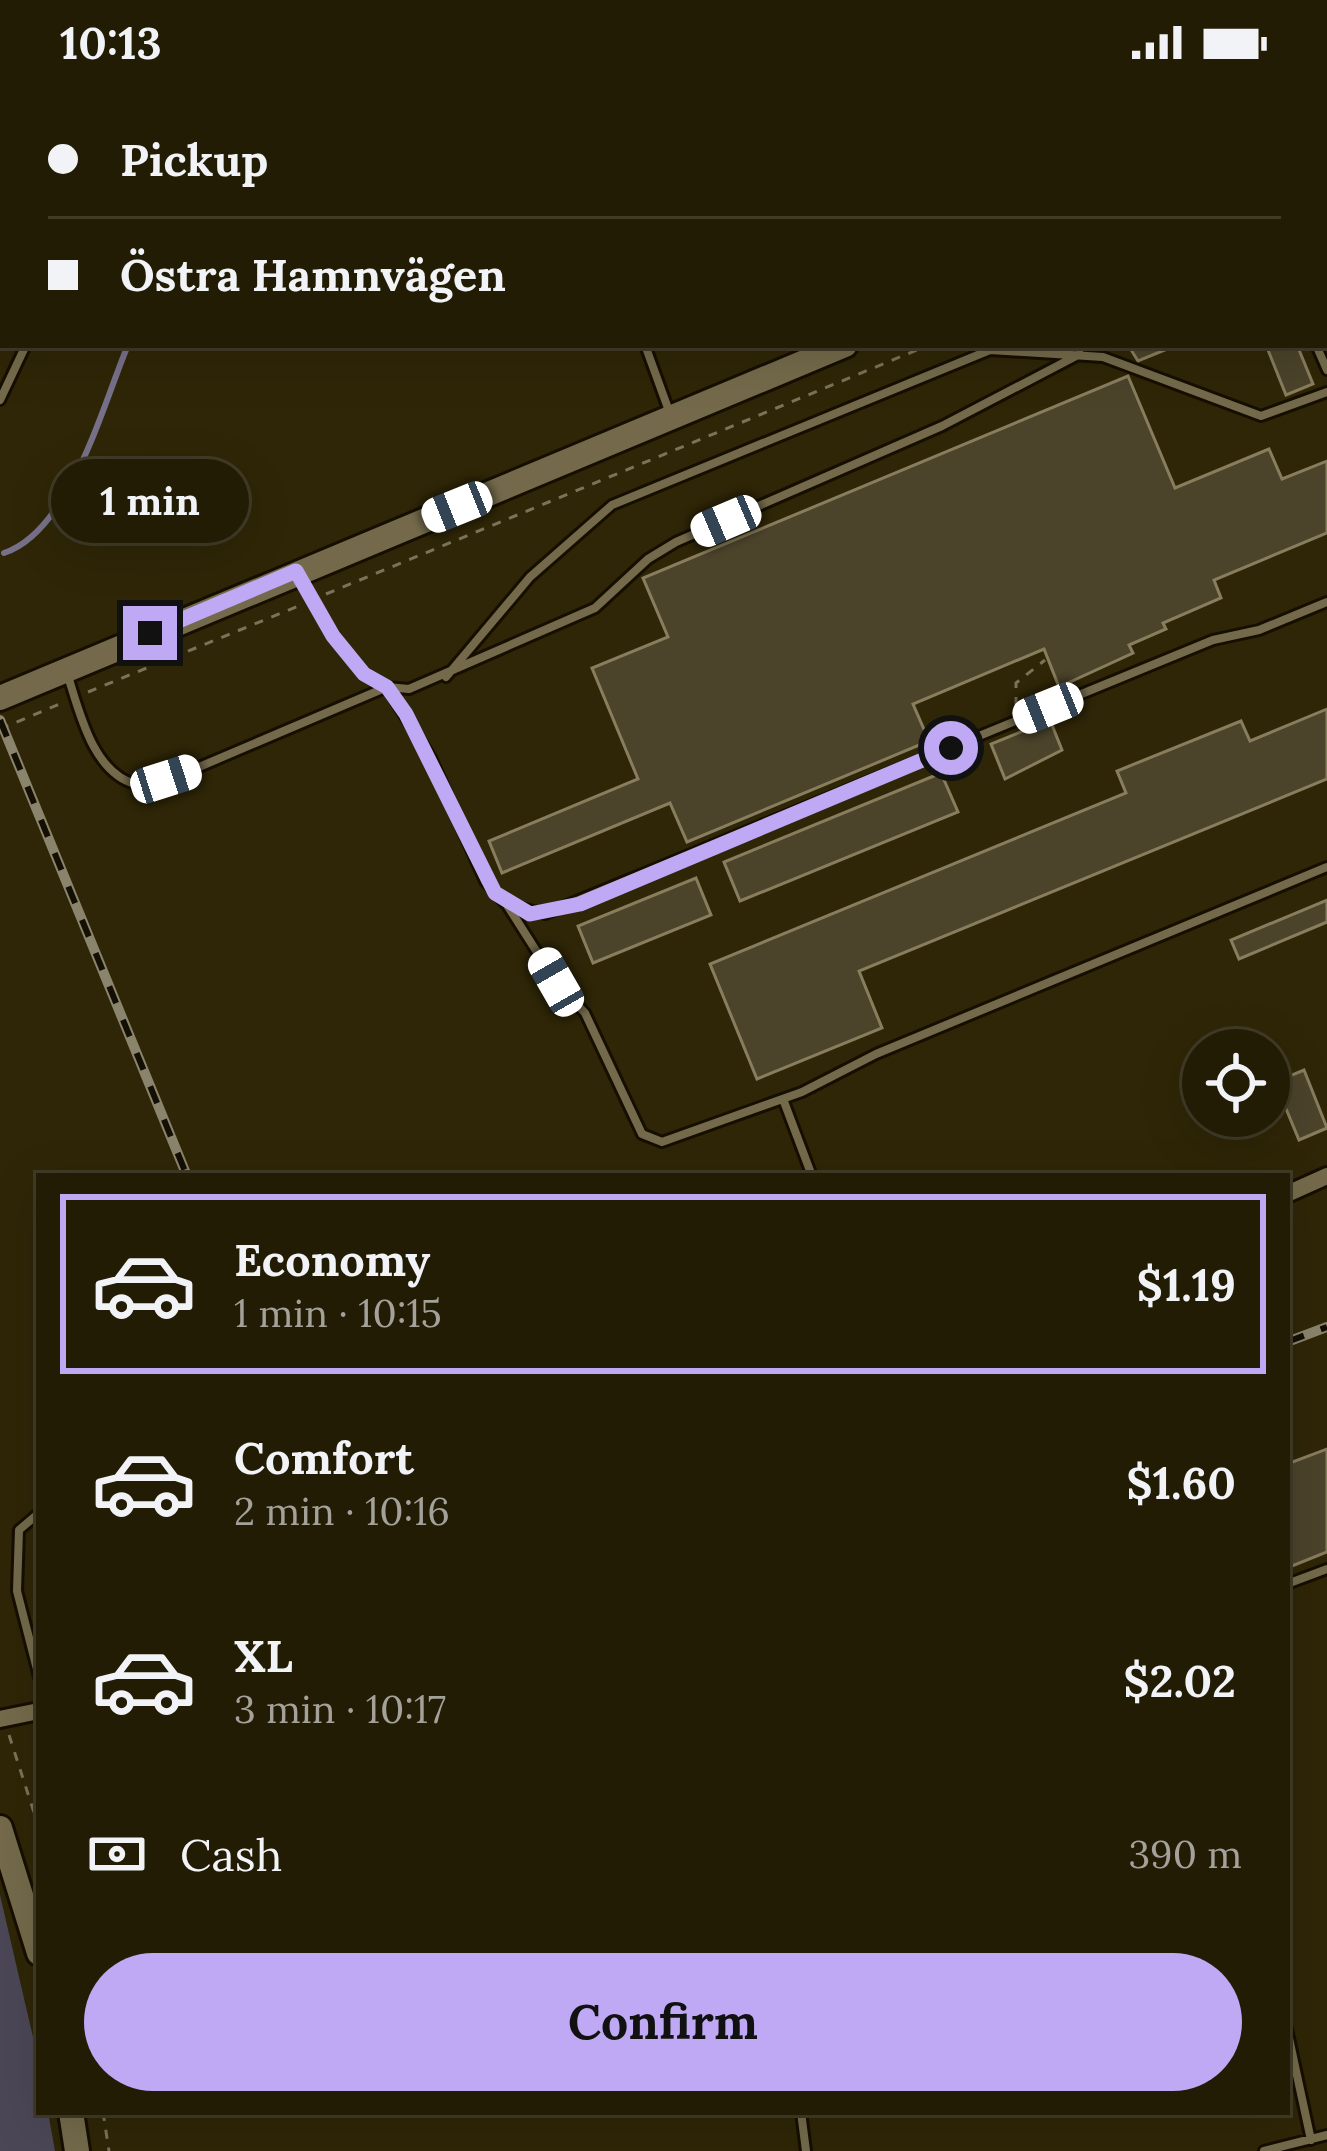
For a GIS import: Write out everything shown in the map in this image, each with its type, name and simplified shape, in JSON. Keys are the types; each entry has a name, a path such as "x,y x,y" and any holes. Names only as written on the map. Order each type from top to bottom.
{"street":[{"path":"0,698 838,348"},
{"path":"1290,1193 1327,1176"},
{"path":"2,1718 36,1712"},
{"path":"0,1828 36,1943"},
{"path":"71,2115 76,2151"}],"lane":[{"path":"0,400 25,348"},
{"path":"646,348 671,418"},
{"path":"446,677 543,563 612,505 970,356 1011,348"},
{"path":"1025,348 1082,354 1146,371 1245,414 1274,413 1327,392"},
{"path":"66,670 112,772 123,781 152,784 387,687 409,689 446,677 595,608 648,559 676,542 942,426 1082,354"},
{"path":"296,571 349,657 387,687 431,758 485,881 506,904 556,982 585,1013 642,1134 662,1142 783,1099 876,1054 1327,867"},
{"path":"506,904 544,914 580,904 1213,640 1258,630 1327,602"},
{"path":"783,1099 811,1173"},
{"path":"36,1516 19,1530 14,1571 36,1664"},
{"path":"1290,1583 1327,1568"},
{"path":"1290,2043 1311,2140"},
{"path":"801,2115 806,2151"},
{"path":"1264,2151 1327,2135"}],"path":[{"path":"0,729 922,348"},
{"path":"1021,719 1014,702 1016,682 1046,660"},
{"path":"2,1718 36,1819"},
{"path":"104,2115 110,2151"}],"shaded area":[{"path":"0,1895 36,2050 36,2115 49,2115 55,2151 0,2151"}],"building":[{"path":"1130,348 1170,348 1138,361"},
{"path":"1267,348 1298,348 1313,384 1286,395"},
{"path":"1128,376 1175,488 1269,449 1282,479 1327,461 1327,533 1214,580 1221,598 1163,623 1166,629 1129,645 1133,653 1059,687 1044,649 913,704 929,741 687,842 670,803 502,873 489,841 638,779 592,668 668,637 643,578"},
{"path":"1327,709 1327,779 859,971 882,1028 757,1079 710,964 1126,793 1117,771 1241,721 1250,741"},
{"path":"1050,720 1062,750 1005,779 991,744"},
{"path":"941,773 958,812 740,901 724,862"},
{"path":"696,878 711,915 593,963 578,926"},
{"path":"1327,900 1327,922 1239,959 1231,940"},
{"path":"1304,1070 1327,1128 1299,1140 1290,1118 1290,1076"},
{"path":"1327,1449 1327,1552 1290,1567 1290,1463"}],"waterway":[{"path":"4,553 48,520 65,494 127,348"}],"railway":[{"path":"0,720 186,1173"},
{"path":"1290,1341 1327,1327"}],"route":[{"path":"150,633 296,571 333,636 364,674 387,687 406,714 445,786 485,881 506,904 530,914 580,904 951,748"}]}
